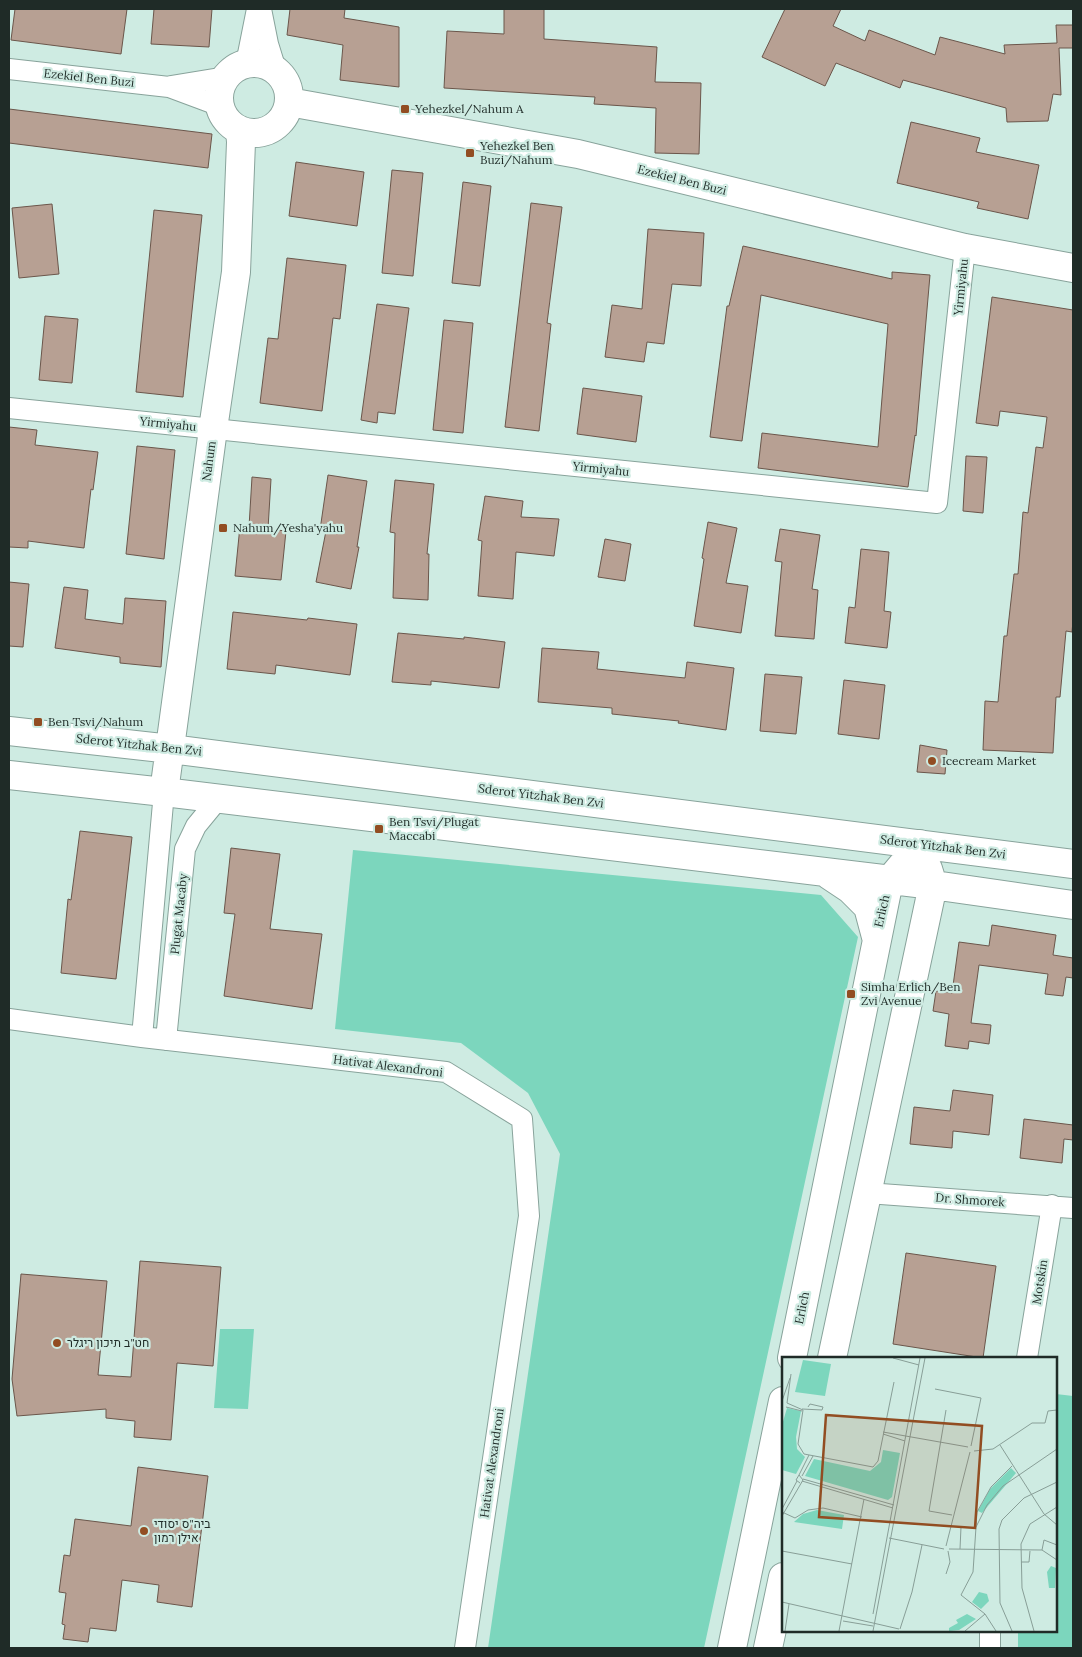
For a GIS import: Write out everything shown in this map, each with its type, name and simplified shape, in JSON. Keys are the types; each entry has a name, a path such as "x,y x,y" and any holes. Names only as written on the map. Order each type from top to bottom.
{"street":[{"path":"259,9 276,70"},
{"path":"236,70 257,63 267,65 276,70 287,84 289,102 286,113 280,122 272,128 262,132 251,133 240,130 228,120 220,106 220,91 236,70 259,9"},
{"name":"Ezekiel Ben Buzi","path":"9,68 169,87 220,106"},
{"name":"Ezekiel Ben Buzi","path":"169,87 236,70"},
{"name":"Ezekiel Ben Buzi","path":"289,102 578,154 965,248 1073,268"},
{"name":"Nahum","path":"164,792 236,272 242,142 240,130"},
{"name":"Yirmiyahu","path":"9,408 937,503 965,248"},
{"name":"Sderot Yitzhak Ben Zvi","path":"9,731 171,749 1073,864"},
{"path":"9,775 219,798 1073,904"},
{"name":"Plugat Macaby","path":"142,1037 164,792"},
{"name":"Plugat Macaby","path":"166,1040 185,849 196,826 219,798"},
{"path":"832,1357 933,886 920,844"},
{"name":"Erlich","path":"792,1357 876,937 889,881 920,844"},
{"path":"826,873 850,889 868,907 876,937"},
{"name":"Hativat Alexandroni","path":"9,1019 166,1040 446,1072 522,1119 529,1216 465,1648"},
{"name":"Dr. Shmorek","path":"867,1193 1073,1208"},
{"name":"Motskin","path":"1027,1357 1052,1205"},
{"path":"732,1648 782,1406"},
{"path":"768,1648 782,1583"},
{"path":"990,1632 990,1648"}],"green space":[{"path":"353,850 821,895 858,937 704,1648 488,1648 560,1154 528,1093 461,1043 335,1029"},
{"path":"220,1329 254,1329 248,1409 214,1408"},
{"path":"1057,1394 1073,1396 1073,1648 1018,1648 1018,1632 1057,1632"}],"building":[{"path":"15,9 127,9 121,54 11,40"},
{"path":"154,9 212,9 209,47 151,44"},
{"path":"290,9 345,9 344,18 399,27 399,87 340,80 343,45 287,35"},
{"path":"504,9 544,9 544,39 657,47 655,82 701,83 699,154 655,153 656,108 594,104 595,97 444,88 447,31 504,34"},
{"path":"785,9 841,9 833,26 865,41 869,30 935,55 940,37 1005,54 1004,45 1057,43 1056,25 1073,25 1073,48 1059,48 1061,95 1053,94 1048,121 1007,122 1006,108 903,80 900,88 836,63 825,86 762,57"},
{"path":"9,109 212,134 208,168 9,143"},
{"path":"911,122 980,138 976,152 1039,165 1028,219 977,208 979,202 897,183"},
{"path":"296,162 364,172 357,226 289,216"},
{"path":"392,170 423,173 413,276 382,273"},
{"path":"463,182 491,186 480,286 452,283"},
{"path":"531,203 562,207 547,323 551,324 539,431 505,427"},
{"path":"52,204 59,274 19,278 12,208"},
{"path":"154,210 202,215 183,397 136,392"},
{"path":"648,229 704,233 701,286 672,284 664,344 647,342 644,362 605,357 612,305 642,309"},
{"path":"743,246 892,279 892,272 930,275 916,436 908,487 758,468 762,433 878,447 888,324 761,295 742,441 710,437 727,306 729,306"},
{"path":"287,258 346,265 340,319 333,318 322,411 260,403 268,338 278,339"},
{"path":"992,297 1073,310 1073,621 1072,632 1066,631 1060,697 1056,697 1053,753 983,750 985,701 998,702 1004,636 1007,636 1014,574 1018,574 1023,512 1028,513 1036,447 1043,448 1047,417 1000,411 998,426 976,423"},
{"path":"377,304 409,308 395,414 378,412 377,423 361,420"},
{"path":"45,316 78,319 72,383 39,380"},
{"path":"444,320 473,323 463,433 433,430"},
{"path":"583,388 642,396 636,442 577,434"},
{"path":"9,427 37,430 35,445 98,452 93,490 91,489 84,548 28,541 28,548 9,547"},
{"path":"137,446 175,450 164,559 126,554"},
{"path":"966,456 987,457 983,513 963,511"},
{"path":"328,475 367,481 357,547 359,547 351,589 316,582 326,531 320,530"},
{"path":"252,477 271,479 268,529 286,531 281,580 235,576 240,526 249,527"},
{"path":"395,480 434,484 427,554 429,554 428,600 393,598 395,533 390,532"},
{"path":"485,496 523,501 521,517 559,519 554,556 516,552 513,599 478,596 482,541 478,540"},
{"path":"708,522 737,528 726,583 748,586 741,633 694,626"},
{"path":"780,529 820,535 812,589 818,590 814,639 775,636 782,562 775,561"},
{"path":"605,539 631,544 625,581 598,577"},
{"path":"861,549 889,552 884,611 891,612 887,648 845,643 849,607 855,608"},
{"path":"9,582 29,584 23,647 9,646"},
{"path":"64,587 88,590 85,619 123,624 125,598 166,601 161,667 120,663 120,657 55,648"},
{"path":"233,612 357,624 350,675 276,665 275,674 227,669"},
{"path":"398,633 464,639 464,637 505,642 499,688 431,681 431,685 392,682"},
{"path":"542,648 599,652 597,669 685,678 687,662 734,668 726,730 678,723 679,721 612,714 612,708 538,702"},
{"path":"765,674 802,677 796,734 760,731"},
{"path":"844,680 885,685 879,739 838,734"},
{"name":"Icecream Market","path":"920,745 947,750 945,774 917,772"},
{"path":"80,831 132,837 116,979 61,973 68,899 71,900"},
{"path":"231,848 280,854 270,929 322,934 312,1009 224,996 235,914 224,913"},
{"path":"992,925 1056,935 1053,955 1073,958 1073,978 1066,977 1063,996 1045,994 1048,974 979,965 971,1023 991,1025 989,1044 969,1041 968,1049 945,1046 949,1014 933,1011 936,991 952,993 959,942 989,946"},
{"path":"953,1090 993,1095 989,1135 953,1131 952,1148 910,1144 914,1107 950,1111"},
{"path":"1024,1119 1073,1125 1073,1140 1064,1139 1062,1163 1020,1158"},
{"path":"906,1253 996,1266 983,1357 893,1344"},
{"path":"140,1261 221,1267 213,1366 177,1363 171,1440 134,1437 135,1421 106,1418 106,1409 17,1416 12,1379 21,1274 107,1281 98,1375 131,1377"},
{"path":"138,1467 208,1476 192,1607 157,1602 159,1585 122,1580 116,1631 90,1628 88,1642 63,1639 65,1625 62,1624 66,1593 59,1592 64,1555 70,1556 75,1519 131,1526"}],"place":[{"name":"Yehezkel/Nahum A","path":"405,109"},
{"name":"Yehezkel Ben Buzi/Nahum","path":"470,153"},
{"name":"Nahum/Yesha'yahu","path":"223,528"},
{"name":"Ben Tsvi/Nahum","path":"38,722"},
{"name":"Icecream Market","path":"932,761"},
{"name":"Ben Tsvi/Plugat Maccabi","path":"379,829"},
{"name":"Simha Erlich/Ben Zvi Avenue","path":"851,994"},
{"name":"חט\"ב תיכון ריגלר","path":"57,1343"},
{"name":"ביה\"ס יסודי אילן רמון","path":"144,1531"}]}
